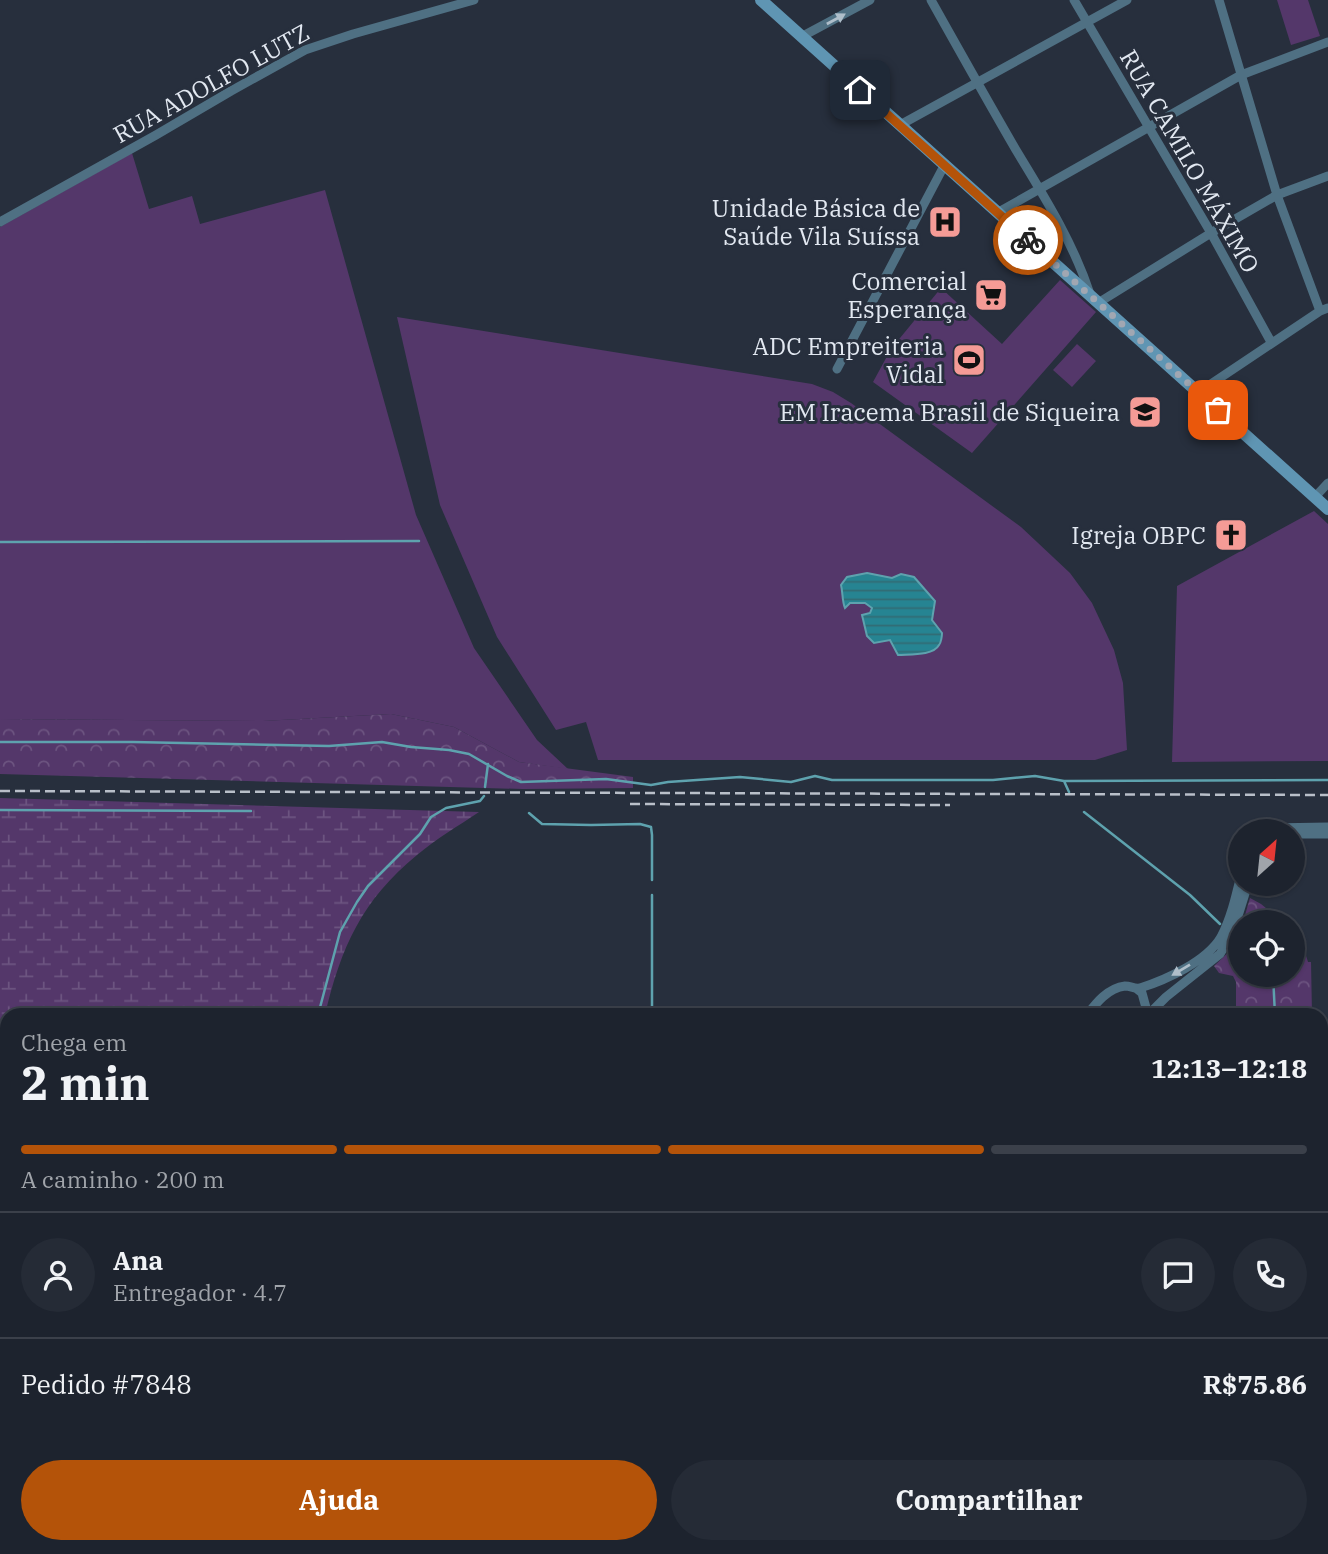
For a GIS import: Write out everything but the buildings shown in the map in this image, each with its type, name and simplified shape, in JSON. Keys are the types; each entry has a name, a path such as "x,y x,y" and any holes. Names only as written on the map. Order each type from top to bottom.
{"main road":[{"path":"761,0 1328,509"}],"street":[{"name":"RUA ADOLFO LUTZ","path":"0,222 305,50 474,0"},
{"path":"801,37 870,0"},
{"path":"931,0 1040,190 1095,300 1277,195 1328,176"},
{"name":"RUA CAMILO MÁXIMO","path":"1074,0 1271,342"},
{"path":"900,125 1127,0"},
{"path":"1199,392 1324,309 1277,195 1219,0"},
{"path":"997,213 1241,75 1328,42"},
{"path":"837,369 944,164"},
{"path":"1315,497 1328,483"},
{"path":"1306,827 1328,827"},
{"path":"1306,834 1328,834"},
{"path":"1137,989 1185,969 1216,944 1228,920 1235,896"},
{"path":"1155,1008 1220,954 1233,932 1244,896"},
{"path":"1092,1008 1100,998 1125,986 1142,993 1146,1008"},
{"path":"1095,1008 1100,998"}],"green space":[{"path":"1277,0 1308,0 1320,36 1291,45"},
{"path":"132,153 149,209 192,196 200,224 325,190 416,515 474,648 537,740 568,769 519,762 454,727 391,714 263,721 0,719 0,227"},
{"name":"ADC Empreiteria Vidal","path":"1060,280 1096,312 972,453 873,382 891,349 941,288 1002,344"},
{"path":"397,317 812,384 833,392 1021,527 1070,573 1092,603 1114,650 1123,683 1127,750 1095,760 598,760 586,722 556,730 497,637 440,505"},
{"path":"1077,344 1096,361 1072,387 1053,370"},
{"path":"1314,511 1328,524 1328,761 1172,762 1177,586"},
{"path":"391,714 454,727 519,762 633,777 633,788 523,789 0,774 0,719 263,721"},
{"path":"0,798 479,812 417,855 398,872 368,907 347,946 327,1008 0,1008"},
{"path":"1250,898 1268,910 1246,910"},
{"path":"1305,952 1308,962 1311,962 1312,1008 1236,1008 1236,987 1305,987"},
{"path":"1228,953 1228,975 1219,973 1214,966"}],"water":[{"path":"867,573 892,578 901,574 914,577 935,601 932,620 942,633 936,649 921,654 898,655 890,640 874,643 867,636 862,615 870,613 872,608 865,603 850,603 845,608 841,585 847,577"}],"waterway":[{"path":"0,542 419,541"},
{"path":"0,742 329,746 382,742 469,754 521,782 606,779 651,785 740,777 791,782 815,776 832,780 993,780 1035,776 1064,781 1328,780"},
{"path":"485,787 488,764"},
{"path":"1064,781 1069,792"},
{"path":"320,1008 340,932 368,886 420,834 431,817 446,808 480,801 484,796"},
{"path":"0,810 251,811"},
{"path":"1084,812 1190,895 1220,924"},
{"path":"529,813 542,824 640,824 651,827 652,880"},
{"path":"652,895 652,1008"},
{"path":"1274,987 1275,1008"}],"railway":[{"path":"0,791 1328,795"},
{"path":"630,804 950,805"}],"way so far":[{"path":"1028,240 1218,410"}],"place":[{"name":"Unidade Básica de Saúde Vila Suíssa","path":"945,222"},
{"name":"Comercial Esperança","path":"991,295"},
{"name":"ADC Empreiteria Vidal","path":"969,360"},
{"name":"EM Iracema Brasil de Siqueira","path":"1145,412"},
{"name":"Igreja OBPC","path":"1231,535"}],"route":[{"path":"860,90 1028,240"}]}
